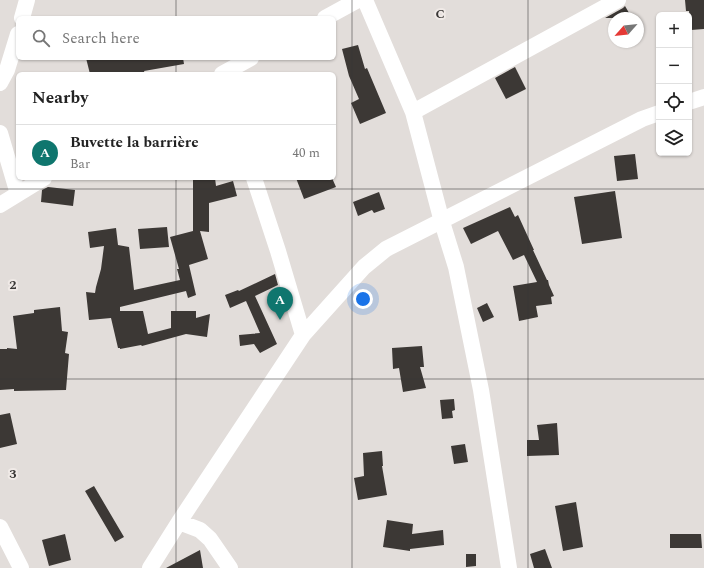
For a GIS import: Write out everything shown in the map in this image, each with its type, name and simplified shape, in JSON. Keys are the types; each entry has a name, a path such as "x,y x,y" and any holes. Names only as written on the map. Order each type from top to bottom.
{"street":[{"path":"23,16 27,0"},
{"path":"329,16 358,0"},
{"path":"365,0 413,112 442,222 456,268 480,390 509,568"},
{"path":"413,112 618,0"},
{"path":"0,83 7,70 16,41"},
{"path":"226,72 247,60"},
{"path":"692,101 704,97"},
{"path":"150,568 303,335 364,267 386,250 642,119 656,114"},
{"path":"0,132 18,194"},
{"path":"0,205 41,180"},
{"path":"255,180 303,335"},
{"path":"179,522 200,530 210,539 230,568"},
{"path":"0,527 21,568"}],"building":[{"path":"685,0 704,0 704,29 692,30 692,12 686,11"},
{"path":"625,6 628,12 616,12"},
{"path":"358,45 365,69 367,68 386,113 360,124 351,103 359,99 349,76 342,49"},
{"path":"86,60 183,60 184,64 144,72 90,72"},
{"path":"515,67 526,89 506,99 495,78"},
{"path":"635,154 638,179 617,181 614,156"},
{"path":"193,180 215,180 216,186 233,181 237,196 209,203 209,232 200,231 208,259 189,265 196,295 188,298 186,291 120,307 120,311 143,311 148,334 171,328 171,311 196,311 196,318 210,314 207,337 186,334 142,346 118,348 111,318 89,320 86,292 95,293 101,269 104,246 90,248 88,232 116,228 118,245 129,247 134,290 180,280 177,269 179,269 170,237 193,231"},
{"path":"297,180 333,180 336,187 304,199"},
{"path":"48,187 75,190 73,206 41,202 42,190"},
{"path":"615,191 622,238 582,244 574,197"},
{"path":"379,192 385,209 374,213 372,210 358,216 353,202"},
{"path":"510,207 515,217 518,215 554,296 551,297 552,304 536,306 538,317 519,321 513,286 537,282 524,255 513,260 498,231 471,244 463,228"},
{"path":"167,227 169,247 140,249 138,229"},
{"path":"275,274 278,285 255,296 277,344 260,353 254,344 240,346 239,335 260,333 246,301 230,308 225,295 238,290 239,291"},
{"path":"487,303 494,317 483,322 477,308"},
{"path":"60,307 62,331 68,332 65,353 69,354 66,390 0,390 0,349 17,349 13,316 34,313 34,310"},
{"path":"422,346 424,367 420,367 426,388 403,392 399,368 393,369 392,348"},
{"path":"454,399 455,410 452,411 453,418 442,419 440,400"},
{"path":"10,413 17,444 0,448 0,415"},
{"path":"557,423 559,455 527,456 527,440 539,440 537,425"},
{"path":"465,444 468,462 454,464 451,446"},
{"path":"382,451 382,466 387,495 358,500 354,478 364,476 363,453"},
{"path":"94,486 124,537 115,542 85,491"},
{"path":"576,502 583,547 563,551 555,506"},
{"path":"387,520 413,524 412,534 443,530 444,545 410,549 410,551 383,547"},
{"path":"65,534 71,560 49,566 42,540"},
{"path":"670,534 701,534 702,548 670,548"},
{"path":"545,549 552,568 534,568 530,554"},
{"path":"200,550 203,568 166,568"},
{"path":"466,554 476,554 476,566 466,567"}],"place":[{"name":"Buvette la barrière","path":"280,320"}]}
